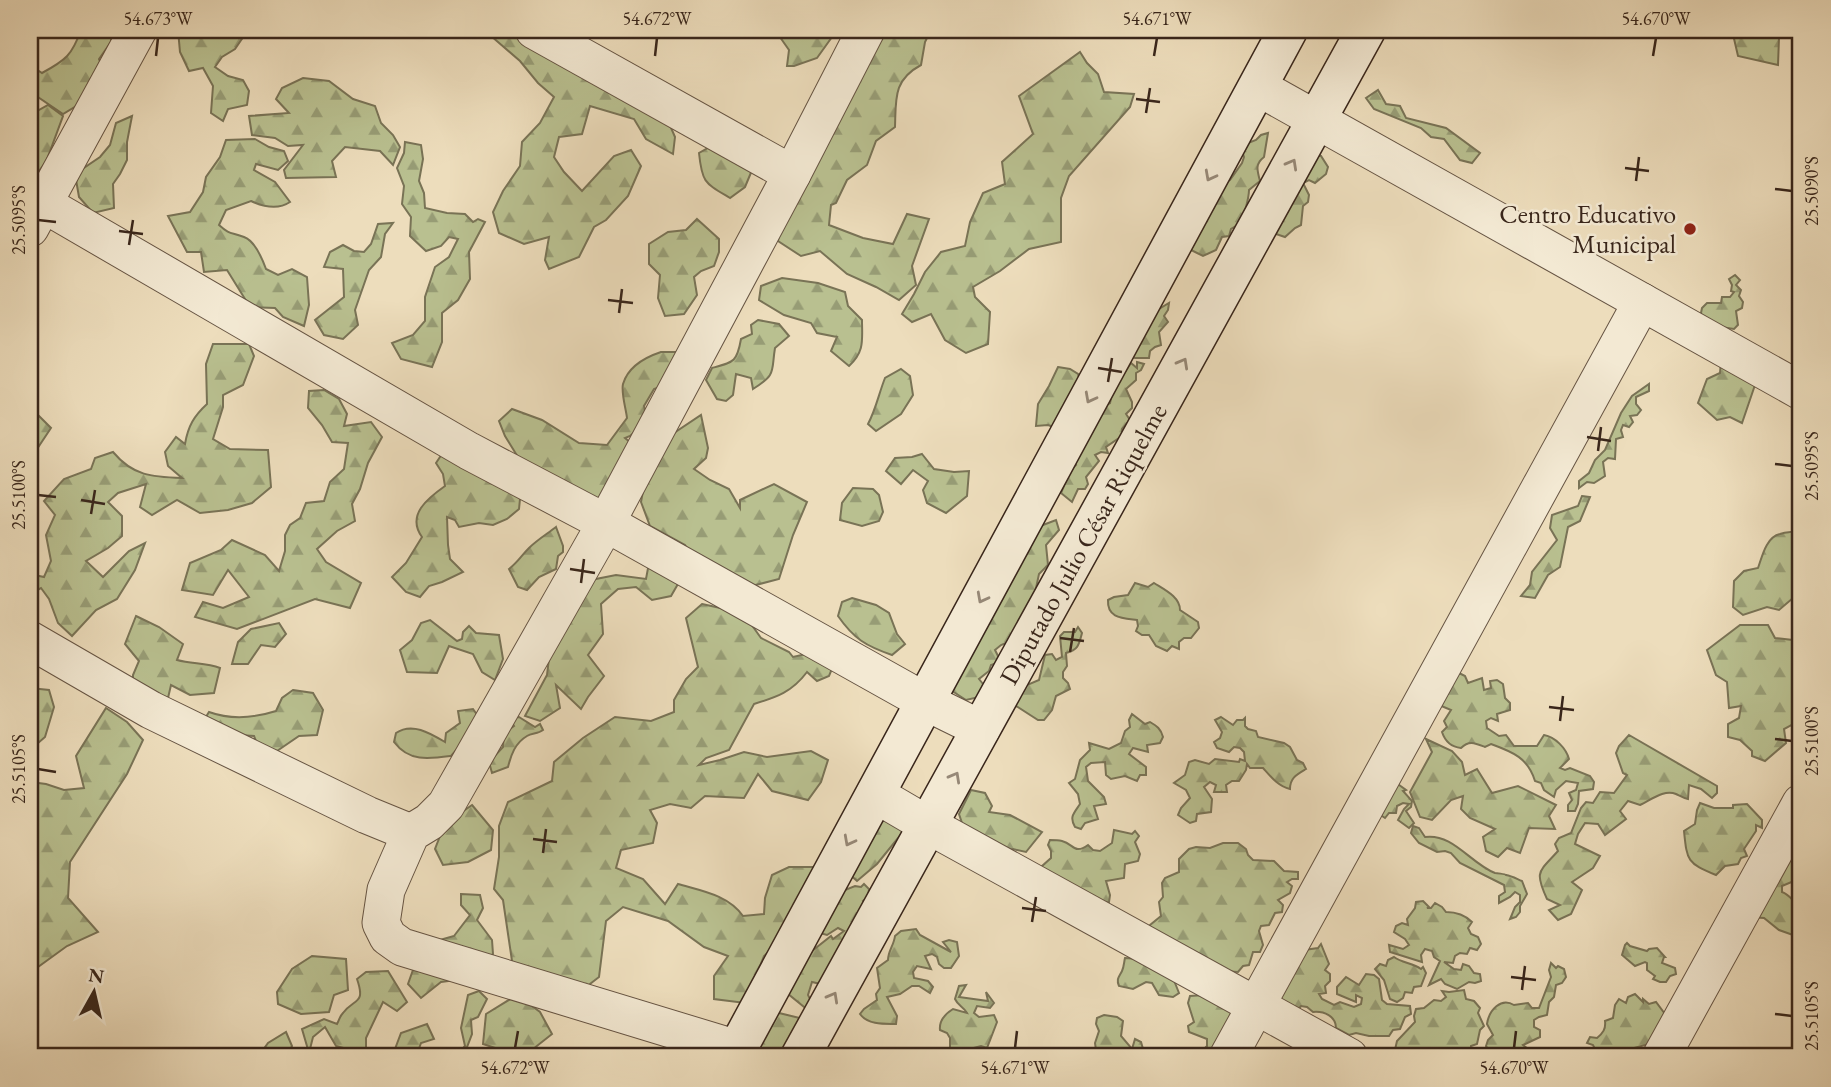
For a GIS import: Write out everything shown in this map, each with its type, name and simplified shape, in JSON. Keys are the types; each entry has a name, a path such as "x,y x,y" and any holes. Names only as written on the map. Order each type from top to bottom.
{"street":[{"path":"138,30 34,209 926,702 981,729"},
{"path":"534,30 792,174"},
{"path":"866,30 606,523 446,805 429,822 411,833 386,890 381,923 388,937 402,947 735,1053 1289,30"},
{"name":"Diputado Julio César Riquelme","path":"800,1057 1316,120 1354,34"},
{"path":"1258,87 1801,391"},
{"path":"1228,1057 1642,302"},
{"path":"30,640 151,710 411,833"},
{"path":"875,794 1349,1057"},
{"path":"1661,1057 1801,803"}],"green space":[{"path":"81,30 112,30 111,42 99,59 104,70 96,94 63,114 35,95 30,88 30,65 42,73 57,64 71,51"},
{"path":"178,30 248,30 235,49 222,57 215,67 228,76 243,80 249,91 247,105 228,109 223,121 211,113 213,86 203,68 189,71 180,52"},
{"path":"775,30 832,30 832,37 817,58 787,66 789,50"},
{"path":"888,30 930,32 925,42 921,65 905,77 898,91 895,127 876,141 867,165 847,180 836,203 831,205 829,225 863,238 893,244 907,214 929,219 912,266 916,285 899,300 847,274 820,251 801,256 778,241 782,210"},
{"path":"1732,30 1801,32 1779,38 1778,65 1738,56"},
{"path":"491,36 523,38 665,114 675,137 673,154 646,139 634,119 590,106 582,134 559,137 554,157 582,191 614,156 631,150 641,166 628,196 606,220 594,227 579,257 549,269 545,260 549,237 524,244 499,233 493,212 520,166 522,142 540,123 554,97 520,61"},
{"path":"1080,52 1098,74 1104,92 1134,94 1130,107 1069,176 1061,198 1061,242 1029,249 973,287 975,297 990,312 988,344 966,353 945,340 931,314 912,322 902,314 925,272 941,252 965,246 970,222 983,193 1005,184 1002,162 1033,134 1019,96"},
{"path":"303,78 329,81 353,99 375,106 381,123 400,147 393,165 380,151 345,147 332,161 336,177 286,178 284,170 303,145 288,146 275,138 252,135 249,116 289,113 276,99 282,88"},
{"path":"1378,90 1386,104 1400,106 1406,118 1446,128 1480,153 1472,163 1460,160 1444,139 1431,137 1421,128 1374,109 1366,98"},
{"path":"48,105 63,116 46,162 34,177 30,176 30,118"},
{"path":"132,116 127,160 113,184 114,208 93,213 79,197 75,174 100,157 110,145 116,123"},
{"path":"1268,133 1264,157 1258,168 1260,181 1249,190 1243,222 1231,229 1229,236 1222,237 1216,250 1203,256 1191,250 1218,186 1230,180 1242,163 1243,145"},
{"path":"255,139 284,151 288,161 278,170 256,164 254,170 275,182 290,202 271,207 251,201 226,210 219,225 228,232 252,242 266,269 278,275 292,269 307,277 309,305 304,326 283,317 275,308 250,307 227,270 204,272 201,252 187,252 168,216 190,212 203,192 206,177 220,157 226,140"},
{"path":"722,140 755,163 745,187 730,198 706,181 700,163 699,153"},
{"path":"405,142 421,145 423,159 419,181 424,193 425,208 465,214 473,222 478,219 485,222 469,252 470,279 458,300 442,313 442,342 432,367 401,359 392,343 413,335 425,321 425,297 435,267 449,257 458,239 449,237 441,246 426,251 410,236 411,217 402,204 404,186 397,168 404,153"},
{"path":"1315,155 1321,156 1328,167 1326,174 1315,183 1309,180 1303,183 1309,195 1308,202 1303,206 1301,225 1285,237 1273,233"},
{"path":"697,219 719,239 719,252 714,266 694,277 697,295 684,314 665,316 658,298 660,275 649,264 649,244 668,232 686,230"},
{"path":"393,223 385,234 381,257 369,270 355,310 358,325 343,339 324,335 315,320 344,297 343,269 324,267 330,252 343,245 354,251 364,252 371,244 378,224"},
{"path":"1735,275 1740,280 1736,285 1741,290 1739,296 1743,302 1742,308 1736,311 1738,325 1734,329 1703,320 1702,308 1707,303 1721,303 1722,297 1730,297 1734,292 1731,291 1729,279"},
{"path":"782,278 818,283 845,292 848,306 862,320 860,350 849,366 831,351 837,337 817,333 811,323 784,315 759,300 761,286"},
{"path":"1169,303 1164,316 1168,322 1159,332 1161,345 1150,351 1149,358 1135,358 1123,354 1159,309"},
{"path":"758,320 779,324 789,336 775,348 772,372 753,389 751,378 736,374 733,395 726,401 717,399 706,380 712,368 736,357 741,339 752,334 751,325"},
{"path":"213,344 249,344 254,356 243,385 223,395 223,407 213,439 230,449 268,450 271,487 252,503 228,510 200,513 177,500 152,515 140,507 146,484 118,493 108,502 122,516 122,536 86,561 103,577 129,551 145,543 135,570 117,599 96,610 72,636 58,623 49,599 41,588 30,594 30,574 44,577 51,561 46,535 55,515 44,501 64,479 91,469 95,458 113,452 136,471 161,477 182,478 168,466 165,452 176,437 185,444 192,422 207,404 206,364"},
{"path":"661,352 679,352 665,385 654,389 644,406 647,421 625,438 631,443 619,490 588,506 521,462 499,421 512,409 542,420 579,443 607,445 627,418 623,392 625,378 638,363"},
{"path":"1721,361 1755,385 1742,423 1730,417 1717,420 1698,403 1707,379 1720,373"},
{"path":"1137,362 1144,364 1136,373 1136,380 1126,389 1132,402 1132,408 1126,414 1130,420 1122,429 1122,436 1106,447 1108,453 1095,455 1099,461 1086,477 1088,484 1085,489 1078,489 1072,502 1061,493 1066,474 1076,465 1072,460 1098,410 1110,403 1113,389 1131,363 1137,368"},
{"path":"1058,367 1078,374 1081,386 1059,429 1048,425 1036,426 1038,404"},
{"path":"901,369 910,376 913,395 901,414 876,431 868,424 885,378"},
{"path":"1649,384 1649,391 1636,397 1636,404 1641,410 1637,415 1630,416 1633,422 1629,427 1623,425 1623,437 1616,439 1615,459 1608,458 1603,462 1605,476 1579,488 1579,481 1589,473 1595,460 1605,450 1621,413 1632,396"},
{"path":"324,390 339,399 347,414 344,426 371,422 382,437 368,463 352,504 355,521 337,531 317,549 326,562 361,583 350,608 315,599 237,629 195,617 203,602 223,608 249,597 228,570 213,595 182,590 190,563 221,550 232,540 265,555 279,571 285,551 285,535 290,525 300,518 306,503 324,501 330,482 344,469 348,443 332,442 308,408 309,391"},
{"path":"30,407 51,428 30,456"},
{"path":"701,415 708,448 706,458 694,469 729,489 740,508 740,500 774,484 807,502 779,579 740,589 694,561 685,545 650,526 641,502 648,463 674,433"},
{"path":"444,451 513,484 520,499 519,509 507,519 493,525 479,523 459,527 455,520 447,517 450,559 463,572 429,586 420,597 406,592 392,577 406,563 422,537 416,521 421,508 445,486 443,474 436,463"},
{"path":"922,454 934,469 969,471 967,496 946,513 927,503 923,490 928,481 913,470 901,484 886,471 895,458"},
{"path":"853,488 873,489 879,495 883,512 879,521 862,526 840,520 842,503"},
{"path":"1582,496 1590,497 1580,521 1568,527 1560,567 1548,575 1535,598 1521,596 1530,585 1532,572 1557,540 1550,528 1552,515 1578,506"},
{"path":"1056,520 1059,530 1046,545 1048,565 1039,574 1032,607 1013,640 995,650 997,663 991,665 989,671 979,679 983,684 979,697 966,700 949,689 1032,532"},
{"path":"1801,525 1797,545 1801,574 1793,581 1800,592 1779,610 1767,607 1743,615 1733,607 1734,581 1744,571 1758,568 1771,539 1792,532"},
{"path":"556,527 563,552 558,556 556,569 539,577 527,590 518,587 509,569 532,545"},
{"path":"649,563 682,577 671,596 652,600 636,587 618,589 601,604 603,634 588,655 604,676 581,709 556,685 560,708 540,721 525,716 547,675 550,650 586,581 616,575 646,579"},
{"path":"1135,583 1148,587 1154,583 1163,588 1175,598 1180,610 1198,622 1199,628 1191,638 1184,638 1179,642 1179,649 1172,646 1167,651 1156,646 1149,635 1136,631 1137,620 1116,616 1110,610 1108,600 1128,595"},
{"path":"852,598 876,605 889,613 897,634 905,644 892,655 855,636 838,616 842,602"},
{"path":"702,604 725,609 751,624 761,638 789,652 793,657 806,654 836,659 829,676 817,681 807,672 784,693 754,704 729,750 706,758 699,765 744,752 767,757 811,751 828,760 821,782 808,800 772,791 758,774 744,798 705,796 691,808 670,804 650,810 657,823 653,843 621,850 616,868 643,879 665,904 678,884 722,898 743,916 764,914 765,898 772,875 789,867 819,867 784,938 764,956 745,1003 714,999 714,976 728,956 704,947 668,921 623,907 606,921 599,977 577,994 547,991 512,961 503,900 494,889 499,857 499,826 508,802 552,781 554,762 615,717 651,721 674,712 674,700 686,679 698,667 686,618"},
{"path":"136,616 159,627 183,644 177,660 220,668 214,693 190,695 171,685 168,698 133,690 133,675 139,661 125,644"},
{"path":"430,620 457,641 462,639 463,632 469,626 476,633 499,635 503,659 495,680 482,672 473,654 449,646 437,673 407,672 400,650 412,640 421,623"},
{"path":"279,623 286,634 275,647 261,645 248,664 232,664 238,642 251,629"},
{"path":"1740,625 1768,625 1775,638 1801,641 1801,720 1784,729 1786,743 1765,761 1752,756 1752,751 1740,740 1728,737 1728,724 1739,718 1741,706 1729,708 1727,682 1716,675 1707,650"},
{"path":"1078,627 1082,633 1080,641 1076,649 1066,653 1067,666 1063,672 1063,678 1070,689 1056,696 1052,710 1044,720 1038,720 1013,704 1013,691 1039,680 1045,655 1052,654 1056,660 1062,657 1060,636 1064,632 1075,632"},
{"path":"1459,673 1465,676 1468,683 1482,678 1484,690 1491,688 1490,681 1497,680 1503,684 1510,710 1497,714 1498,721 1491,718 1486,721 1487,728 1499,736 1506,735 1514,746 1537,746 1544,735 1548,736 1560,744 1568,755 1569,759 1560,768 1570,768 1590,776 1594,782 1593,789 1579,791 1575,811 1568,811 1572,800 1569,793 1576,790 1578,783 1566,781 1556,790 1554,797 1544,790 1541,783 1535,781 1524,761 1513,753 1491,744 1485,747 1469,743 1461,748 1447,741 1442,732 1447,727 1444,721 1451,710 1439,705"},
{"path":"30,688 49,690 54,707 45,737 30,750"},
{"path":"293,690 313,693 323,710 317,735 299,736 277,751 258,746 254,736 238,735 201,725 209,712 243,717 276,711 282,698"},
{"path":"106,708 127,722 143,740 127,774 70,862 68,898 98,932 67,946 38,967 30,967 30,782 64,790 84,788 76,756"},
{"path":"473,709 478,716 467,738 451,756 420,758 406,753 394,742 396,733 408,728 427,732 445,742 446,733 460,723 458,711"},
{"path":"1132,714 1145,724 1150,722 1155,725 1163,737 1160,743 1147,745 1148,752 1133,748 1129,754 1146,767 1146,775 1140,775 1137,781 1125,776 1111,779 1106,775 1105,762 1091,763 1086,767 1088,781 1104,797 1106,804 1094,806 1098,819 1085,823 1081,829 1075,827 1072,818 1080,804 1078,794 1069,783 1075,779 1080,760 1090,750 1089,743 1109,749 1121,743 1125,731 1130,727"},
{"path":"519,717 535,727 540,724 543,730 519,742 508,767 492,773 489,762 503,747 504,733 514,726 509,718"},
{"path":"1221,717 1233,725 1237,720 1245,718 1245,726 1256,731 1258,737 1290,747 1306,769 1294,777 1290,789 1278,783 1263,768 1250,768 1247,764 1239,781 1226,785 1227,792 1214,792 1216,785 1210,782 1204,787 1212,799 1211,812 1197,814 1196,821 1190,823 1178,815 1190,798 1186,790 1174,783 1185,775 1189,762 1195,760 1209,764 1215,759 1245,761 1244,752 1240,748 1234,747 1229,752 1217,748 1214,742 1220,738 1222,732 1215,720"},
{"path":"1629,735 1717,786 1717,793 1712,798 1701,789 1689,785 1688,799 1667,793 1640,805 1628,801 1620,811 1626,819 1605,835 1598,824 1585,823 1575,844 1600,856 1593,868 1572,882 1582,890 1571,914 1558,920 1549,910 1560,905 1547,899 1540,872 1558,851 1555,844 1559,838 1571,833 1586,802 1593,803 1600,792 1614,793 1627,775 1623,773 1616,753"},
{"path":"1426,739 1452,751 1462,762 1465,775 1477,769 1492,793 1518,786 1556,805 1549,816 1555,829 1529,828 1520,853 1507,848 1498,857 1486,851 1483,837 1495,829 1470,818 1461,809 1463,796 1451,800 1432,820 1420,817 1410,792 1432,752"},
{"path":"1395,782 1406,790 1403,791 1412,801 1411,807 1406,811 1414,823 1409,828 1398,820 1409,804 1397,806 1396,813 1389,813 1385,818 1379,814"},
{"path":"971,790 985,793 992,806 989,812 1010,815 1042,832 1026,852 1013,849 988,856 963,826 959,814"},
{"path":"1700,803 1714,808 1733,808 1733,805 1747,804 1762,820 1762,828 1756,825 1756,831 1744,849 1747,856 1741,858 1738,864 1725,866 1716,875 1694,864 1686,849 1684,831 1695,824"},
{"path":"472,805 493,830 491,850 468,862 443,865 435,849 442,831 452,819"},
{"path":"896,816 903,832 877,864 857,881 847,872 852,833"},
{"path":"1413,826 1419,828 1425,837 1435,837 1453,844 1486,869 1522,881 1527,894 1516,917 1510,919 1520,902 1520,895 1515,892 1499,903 1499,896 1505,892 1504,885 1460,863 1451,853 1437,852 1419,843 1411,833"},
{"path":"1114,830 1132,834 1135,831 1139,836 1135,842 1140,854 1138,861 1125,864 1124,878 1106,881 1109,902 1095,903 1041,867 1051,858 1048,845 1050,840 1066,842 1077,849 1088,845 1093,850 1100,851 1112,843"},
{"path":"1801,833 1801,860 1795,862 1793,868 1796,875 1794,881 1782,886 1782,892 1801,907 1801,936 1779,930 1764,918 1750,917"},
{"path":"1223,843 1238,843 1253,860 1274,861 1284,871 1298,872 1298,879 1287,882 1292,886 1290,893 1278,900 1283,905 1282,912 1275,913 1269,925 1261,926 1259,931 1263,945 1260,952 1253,952 1249,965 1243,966 1238,972 1224,971 1149,932 1150,925 1161,916 1159,902 1163,897 1162,883 1165,878 1179,872 1179,859 1189,849 1210,848"},
{"path":"864,884 869,889 868,897 863,901 867,907 825,985 812,982 808,995 814,1007 809,1011 787,993 793,966 831,936 833,939 844,931 838,928 827,935 820,933 835,894"},
{"path":"461,894 480,895 483,908 477,920 492,940 493,954 463,979 441,982 421,998 408,984 419,953 433,942 454,936 470,915 461,905"},
{"path":"1423,901 1429,907 1427,908 1431,908 1435,903 1446,912 1460,914 1472,922 1468,928 1481,944 1477,950 1470,948 1467,954 1460,953 1455,956 1453,963 1444,962 1454,969 1461,970 1463,964 1469,966 1474,973 1480,974 1481,981 1469,982 1457,989 1445,984 1441,979 1429,985 1440,961 1434,957 1432,951 1425,949 1421,955 1422,962 1390,952 1389,945 1403,949 1409,945 1394,932 1396,926 1402,923 1408,925 1407,919 1416,902"},
{"path":"916,929 920,935 951,952 943,942 957,942 959,956 951,968 944,968 932,954 925,956 931,969 917,966 913,972 914,978 928,981 933,987 930,993 919,986 912,986 900,994 887,997 897,1016 896,1024 876,1023 863,1018 860,1014 877,1000 876,994 880,988 877,968 888,960 895,936 901,931"},
{"path":"1627,943 1647,951 1657,948 1665,957 1662,963 1675,968 1676,974 1670,976 1666,982 1653,979 1655,976 1647,970 1647,963 1635,966 1622,955"},
{"path":"1321,944 1329,964 1325,970 1330,974 1330,981 1325,986 1326,993 1319,994 1322,999 1334,1005 1340,1002 1354,1007 1361,1004 1362,998 1356,995 1356,1002 1337,994 1337,987 1346,977 1359,985 1366,974 1374,975 1379,979 1382,1000 1387,1004 1410,1006 1411,1014 1405,1017 1400,1029 1393,1030 1389,1036 1356,1033 1349,1035 1336,1028 1332,1017 1325,1013 1313,1012 1301,1006 1296,1012 1285,1006 1261,979 1304,950 1318,948"},
{"path":"312,956 346,959 348,990 334,995 329,1012 301,1014 278,1004 277,992 292,969"},
{"path":"1394,957 1421,969 1423,967 1426,973 1421,986 1414,987 1412,993 1405,992 1403,998 1397,1002 1390,999 1384,980 1375,969 1380,964 1386,966 1388,960"},
{"path":"1125,958 1139,959 1171,973 1179,993 1173,997 1159,995 1152,983 1146,982 1133,989 1119,986 1118,980"},
{"path":"1551,963 1556,968 1558,966 1564,969 1566,977 1562,983 1556,985 1547,1015 1534,1020 1534,1027 1540,1030 1540,1037 1523,1045 1528,1049 1528,1056 1485,1057 1490,1052 1486,1046 1488,1040 1493,1035 1487,1024 1493,1010 1505,1003 1528,1003 1532,1008 1539,1008 1551,977"},
{"path":"388,971 407,1002 397,1011 383,1002 366,1038 366,1054 336,1046 325,1027 313,1037 309,1053 302,1029 324,1019 337,1024 347,1008 358,1000 360,993 357,979 366,972"},
{"path":"966,985 959,997 988,1001 986,992 994,1003 990,1008 977,1006 974,1013 979,1017 994,1015 997,1022 987,1048 973,1048 970,1054 964,1056 950,1052 950,1038 940,1030 940,1024 953,1009 967,1013 955,999 959,986"},
{"path":"1464,990 1466,999 1474,1001 1480,1008 1478,1013 1484,1026 1480,1030 1477,1044 1471,1046 1467,1057 1396,1057 1394,1054 1397,1041 1415,1022 1416,1009 1424,1008 1434,1000 1441,1001 1446,997 1442,991"},
{"path":"479,991 487,999 478,1017 471,1020 472,1034 464,1055 478,1057 455,1057 465,1046 461,1028 468,995"},
{"path":"1220,994 1237,1015 1212,1057 1205,1057 1202,1051 1207,1046 1207,1039 1189,1032 1188,1026 1194,1022 1188,1003 1190,996"},
{"path":"1635,994 1643,1002 1643,999 1649,1004 1656,1002 1665,1014 1649,1044 1623,1051 1624,1057 1589,1057 1596,1051 1593,1045 1587,1043 1590,1037 1597,1038 1602,1033 1605,1021 1613,1018 1619,999 1626,1003 1628,997"},
{"path":"517,995 540,1012 552,1034 523,1057 483,1044 486,1014"},
{"path":"779,1013 812,1021 789,1057 745,1057 760,1030"},
{"path":"1104,1015 1123,1021 1121,1036 1132,1049 1135,1039 1141,1042 1143,1049 1121,1057 1087,1057 1089,1052 1096,1050 1099,1031 1097,1018"},
{"path":"427,1024 434,1039 421,1043 416,1057 392,1057 401,1033"},
{"path":"286,1032 292,1046 287,1057 258,1057 268,1043"}],"place":[{"name":"Centro Educativo Municipal","path":"1690,229"}]}
